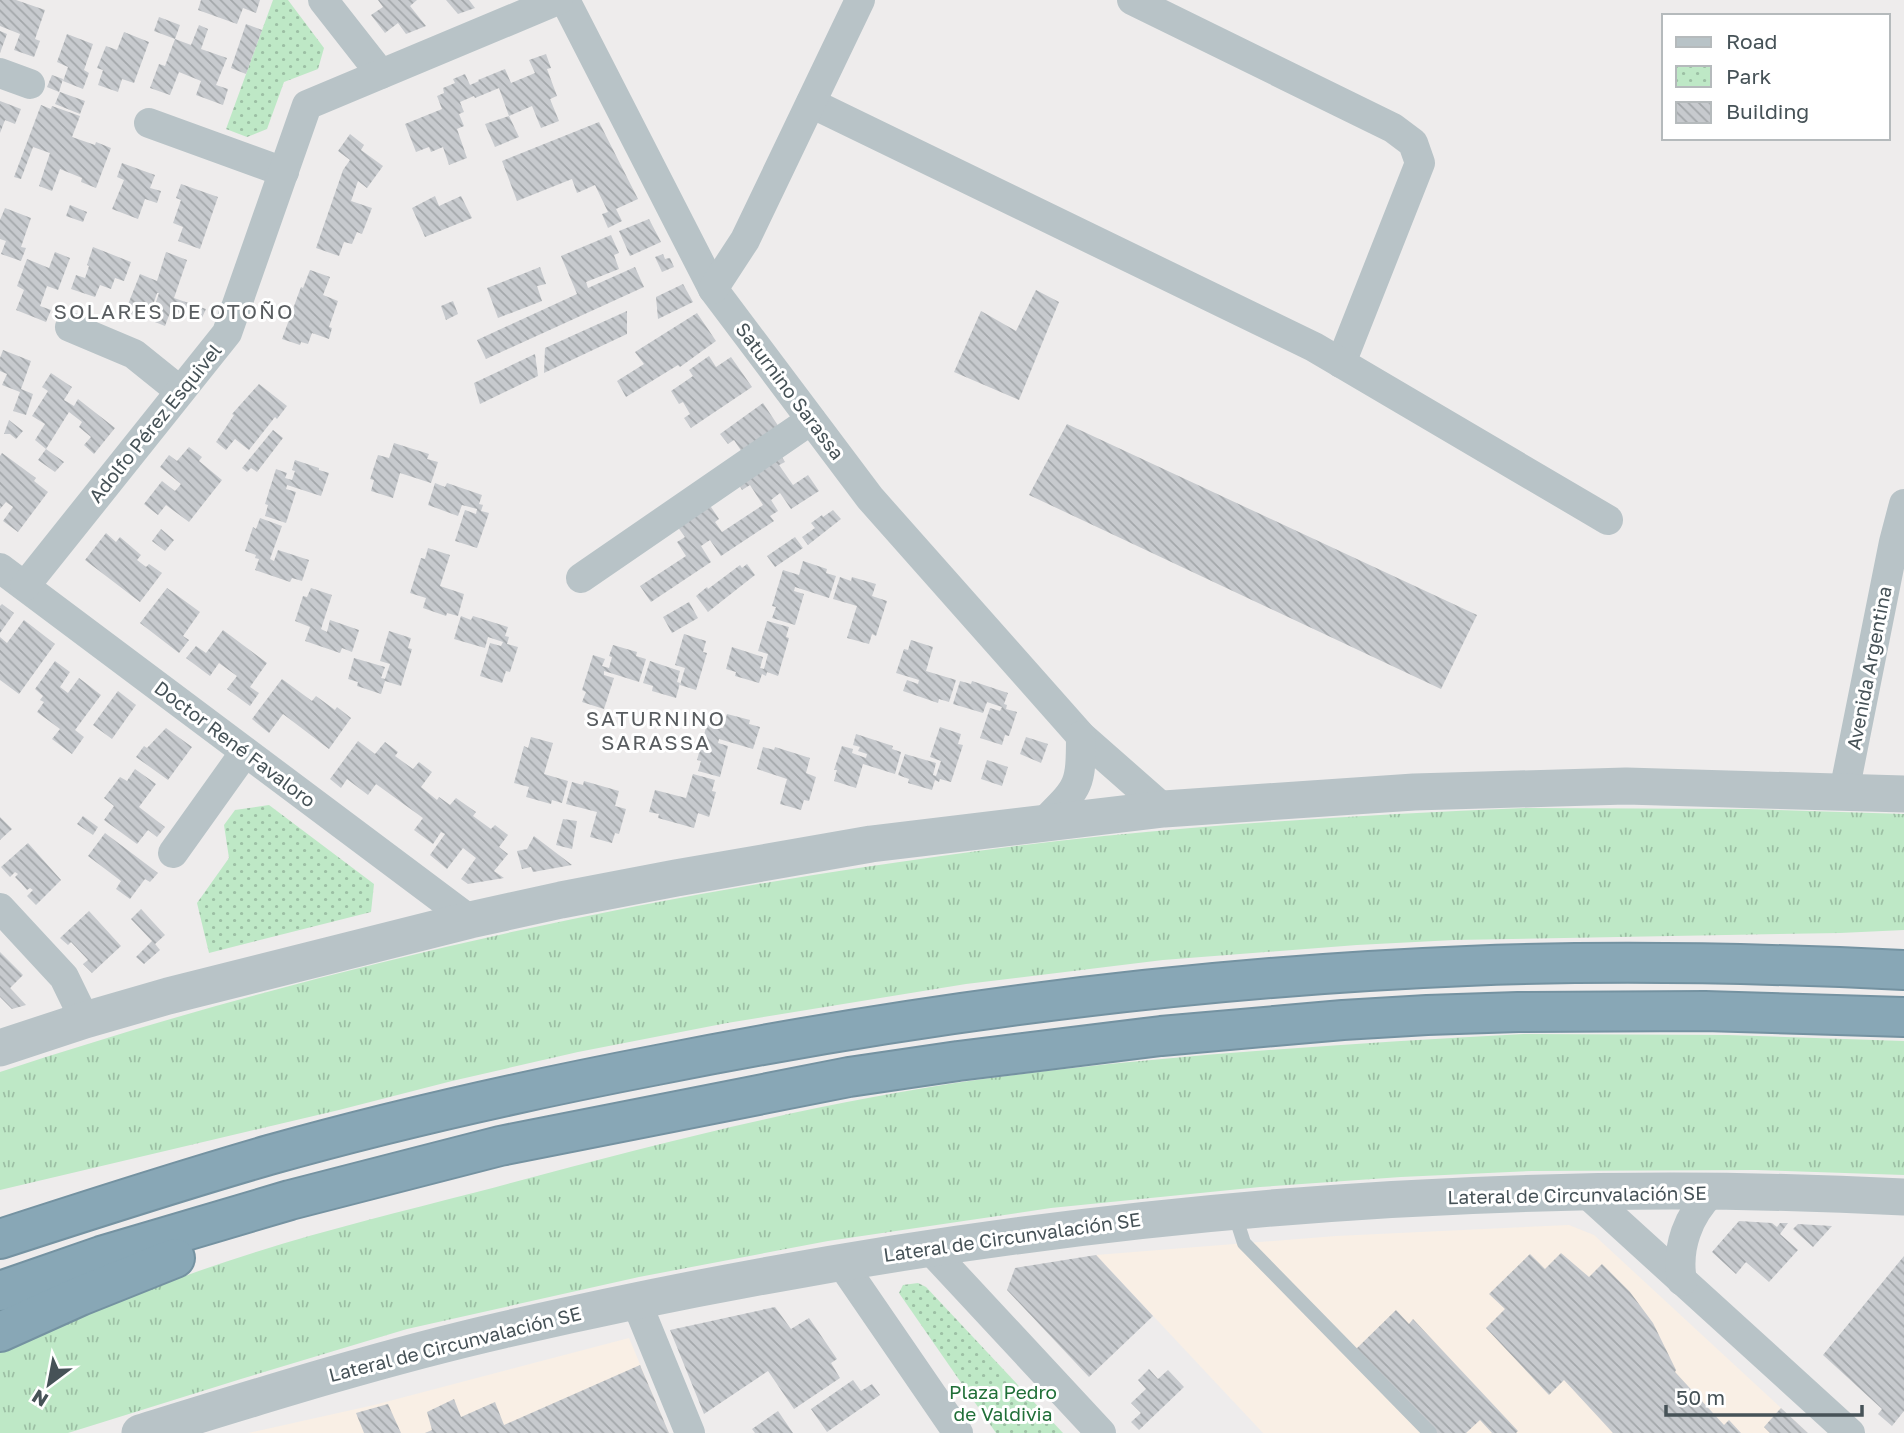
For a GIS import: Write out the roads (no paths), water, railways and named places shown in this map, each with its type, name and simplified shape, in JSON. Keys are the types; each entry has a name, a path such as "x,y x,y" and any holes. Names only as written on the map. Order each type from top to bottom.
{"highway":[{"path":"1694,963 1904,952"},
{"path":"0,1211 272,1154 488,1100 725,1051 852,1029 1076,997 1244,980 1471,965 1694,963 1904,970"},
{"path":"0,1291 101,1256 290,1200 500,1146 849,1077 1161,1036 1343,1020 1518,1012 1705,1011 1904,1017"},
{"path":"0,1332 156,1264 500,1146"},
{"path":"0,1239 272,1154"}],"street":[{"path":"323,0 382,74"},
{"name":"Adolfo Pérez Esquivel","path":"25,586 227,333 307,105 558,0"},
{"name":"Saturnino Sarassa","path":"565,0 713,289 870,498 1081,736 1164,809"},
{"path":"713,289 745,240 860,0"},
{"path":"1132,0 1393,128 1413,143 1420,163 1341,363"},
{"path":"0,73 30,84"},
{"path":"811,103 1314,347 1608,520"},
{"path":"149,123 284,172"},
{"path":"70,327 134,354 180,391"},
{"path":"581,578 811,420"},
{"name":"Avenida Argentina","path":"1844,792 1899,544 1904,504"},
{"name":"Doctor René Favaloro","path":"0,568 470,920"},
{"path":"1042,824 1076,788 1081,769 1081,736"},
{"path":"173,853 245,751"},
{"path":"0,1048 85,1020 225,981 470,920 676,877 871,844 1164,809 1376,794 1626,786 1904,794"},
{"path":"0,908 64,976 85,1020"},
{"path":"1585,1192 1850,1433"},
{"name":"Lateral de Circunvalación SE","path":"140,1433 316,1380 502,1330 740,1279 928,1247 1133,1220 1401,1199 1585,1192 1772,1192 1904,1197"},
{"path":"1682,1281 1684,1238 1693,1216 1712,1192"},
{"path":"928,1247 1101,1433"},
{"path":"840,1261 958,1433"},
{"path":"636,1301 690,1433"}],"lane":[{"path":"1233,1211 1244,1243 1430,1433"}],"district":[{"name":"SOLARES DE OTOÑO","path":"174,312"},
{"name":"SATURNINO SARASSA","path":"656,731"}],"park label":[{"name":"Plaza Pedro de Valdivia","path":"1003,1403"}]}
